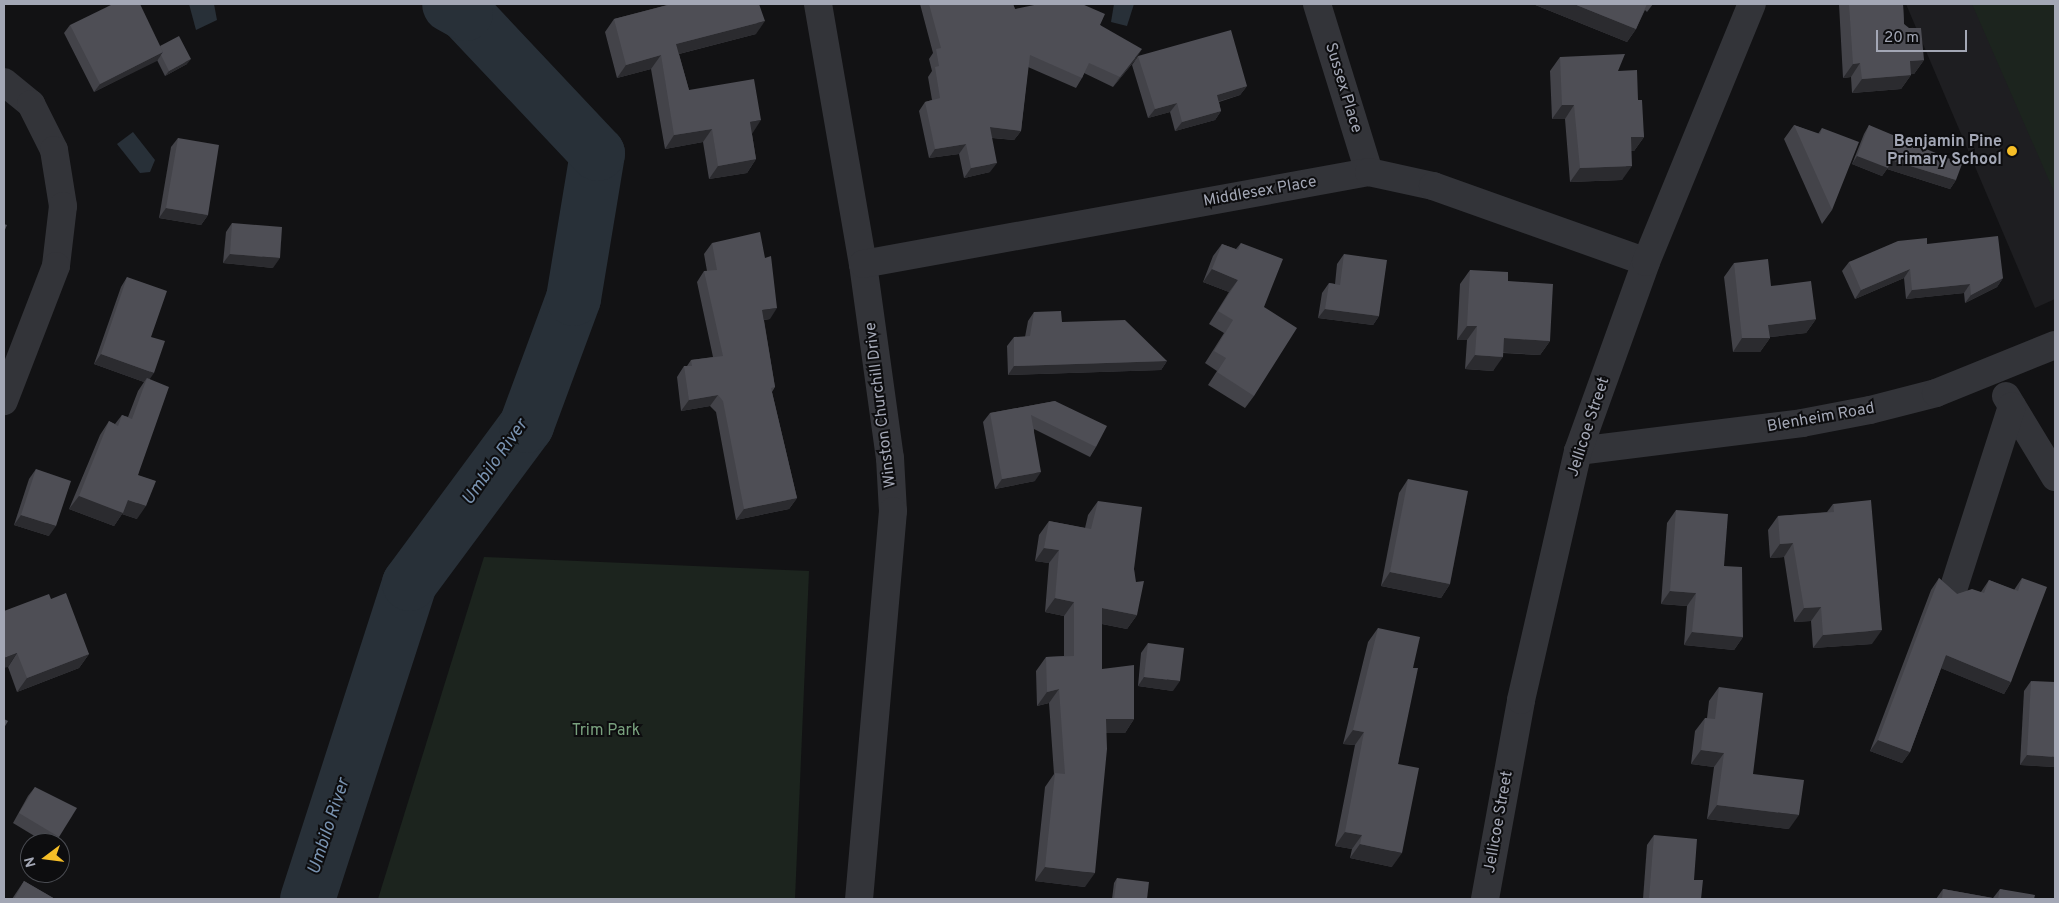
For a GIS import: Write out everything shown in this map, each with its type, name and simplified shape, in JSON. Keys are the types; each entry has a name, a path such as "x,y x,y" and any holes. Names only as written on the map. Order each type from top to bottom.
{"street":[{"name":"Winston Churchill Drive","path":"818,4 863,264 890,458 892,511 859,899"},
{"name":"Sussex Place","path":"1317,4 1369,172"},
{"name":"Jellicoe Street","path":"1485,899 1521,700 1578,451 1646,262 1752,4"},
{"path":"4,82 31,104 54,150 63,206 56,266 4,401"},
{"name":"Middlesex Place","path":"863,264 1369,172 1432,186 1646,262"},
{"name":"Blenheim Road","path":"1578,451 1802,423 1936,393 1992,374 2055,345"},
{"path":"1992,374 2055,477"},
{"path":"1953,590 2012,406"}],"shaded area":[{"path":"189,4 214,4 217,20 196,30"},
{"path":"1114,4 1134,4 1127,26 1111,22"},
{"name":"Benjamin Pine Primary School","path":"1906,4 2055,4 2055,299 2035,308"},
{"path":"133,132 155,160 150,172 140,173 117,144"}],"green space":[{"path":"1972,4 2055,4 2055,194"},
{"name":"Trim Park","path":"484,557 809,571 795,899 378,899"}],"building":[{"path":"113,4 140,4 163,52 100,84 70,25"},
{"path":"672,4 759,4 765,21 676,44 689,90 754,79 761,120 750,122 756,159 718,166 712,129 674,135 661,55 626,65 614,19"},
{"path":"929,4 1013,4 1015,9 1039,4 1082,4 1105,14 1100,25 1142,49 1120,77 1089,63 1082,78 1030,55 1021,131 990,127 997,163 971,168 966,144 935,149 925,102 940,98 935,67 939,66 936,49 941,48"},
{"path":"1574,4 1647,4 1636,29"},
{"path":"1849,4 1903,4 1904,24 1909,28 1921,28 1924,60 1910,61 1911,75 1862,79 1860,63 1853,64"},
{"path":"1231,30 1247,86 1217,95 1221,111 1182,122 1177,103 1155,109 1138,56"},
{"path":"179,36 191,59 169,71 161,55 163,52 160,46"},
{"path":"1625,54 1618,71 1637,70 1638,100 1642,100 1644,137 1631,137 1632,166 1580,168 1574,105 1562,105 1560,57"},
{"path":"1794,125 1820,134 1822,128 1859,142 1832,210"},
{"path":"1869,125 1962,164 1956,180 1891,160 1888,168 1857,156"},
{"path":"178,138 219,145 208,215 166,208"},
{"path":"232,223 282,227 280,258 230,254"},
{"path":"760,232 765,258 771,256 777,308 762,310 775,387 771,388 797,498 744,509 723,401 718,395 689,400 684,366 692,366 691,360 723,356 704,271 717,270 712,243"},
{"path":"1998,236 2003,278 1971,295 1970,284 1912,290 1910,269 1861,290 1849,262 1898,241 1927,238 1927,244"},
{"path":"1241,243 1283,259 1264,307 1297,328 1254,396 1217,372 1226,358 1214,351 1233,320 1218,311 1238,280 1212,269 1222,244 1238,250"},
{"path":"1344,254 1387,260 1379,316 1325,309 1329,283 1340,285"},
{"path":"1768,259 1771,286 1811,281 1816,319 1768,325 1770,338 1742,338 1734,263"},
{"path":"1470,270 1508,272 1508,281 1553,284 1550,341 1504,338 1503,357 1475,355 1477,326 1467,326"},
{"path":"127,277 167,291 151,337 165,341 154,373 101,354"},
{"path":"1061,311 1062,322 1125,320 1167,361 1014,366 1014,337 1030,336 1034,312"},
{"path":"147,378 169,387 138,475 156,481 146,506 128,500 123,513 79,496 109,421 118,426 122,415 132,419"},
{"path":"1055,401 1107,426 1096,447 1031,415 1041,472 1002,479 990,413"},
{"path":"36,469 71,481 56,526 21,515"},
{"path":"1408,479 1468,491 1450,584 1390,572"},
{"path":"1871,500 1882,630 1823,635 1821,607 1804,608 1793,543 1780,544 1778,516 1834,512 1833,504"},
{"path":"1098,501 1142,507 1134,569 1136,582 1144,581 1137,615 1102,608 1102,669 1134,665 1134,719 1106,719 1107,749 1095,873 1045,867 1055,773 1065,774 1059,689 1047,692 1046,657 1074,656 1074,602 1055,598 1059,550 1044,548 1049,521 1091,529"},
{"path":"1676,510 1728,514 1724,566 1742,567 1743,637 1692,632 1696,593 1670,591"},
{"path":"1939,578 1957,594 1972,589 1984,593 1989,580 2018,591 2022,578 2047,587 2011,682 1946,655 1910,752 1878,740"},
{"path":"66,593 89,654 27,678 17,653 4,658 4,611 49,594 51,599"},
{"path":"1378,628 1420,637 1413,668 1418,668 1398,764 1419,768 1402,853 1360,844 1362,835 1345,832 1364,732 1353,730"},
{"path":"1148,643 1184,648 1180,681 1144,677"},
{"path":"2031,681 2055,682 2055,757 2027,755"},
{"path":"1719,687 1763,693 1753,774 1804,780 1799,815 1717,805 1724,753 1701,750 1705,718 1715,719"},
{"path":"4,719 8,721 4,728"},
{"path":"35,787 77,808 61,833 52,833 19,813"},
{"path":"1654,835 1697,839 1694,880 1703,880 1701,899 1649,899"},
{"path":"1117,878 1149,882 1147,899 1114,899"},
{"path":"23,883 27,883 55,899 14,899"},
{"path":"1943,889 1998,899 1942,899"},
{"path":"2000,889 2035,895 2034,899 1998,899"}],"waterway":[{"name":"Umbilo River","path":"307,899 409,583 526,425 573,298 597,153 465,13 449,4"}],"place":[{"name":"Benjamin Pine Primary School","path":"2012,151"}]}
